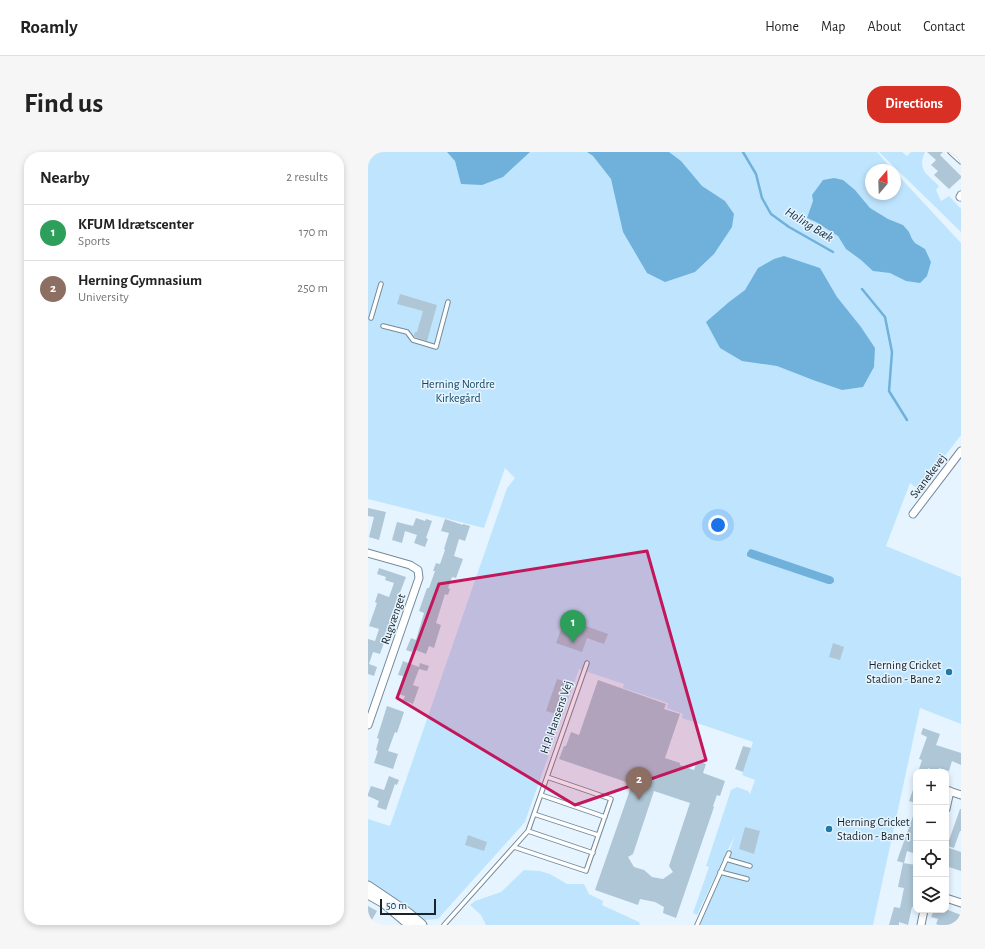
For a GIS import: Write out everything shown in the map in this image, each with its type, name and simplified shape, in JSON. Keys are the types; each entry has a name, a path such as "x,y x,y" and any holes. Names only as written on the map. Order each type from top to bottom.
{"street":[{"name":"Svanekevej","path":"913,514 961,451"},
{"name":"Rugvænget","path":"368,553 410,565 418,570 419,578 368,725"},
{"path":"949,790 961,795"},
{"path":"368,886 408,913 422,925"},
{"path":"368,894 384,903 410,925"},
{"path":"949,899 961,904"},
{"path":"921,925 923,913"}],"lane":[{"path":"950,152 961,162"},
{"path":"372,318 381,284"},
{"path":"383,326 407,332 413,340 436,347 448,302"},
{"name":"H.P. Hansens Vej","path":"444,925 528,831 587,663"},
{"path":"514,847 586,871 611,799 547,778"},
{"path":"541,795 605,816"},
{"path":"534,814 598,835"},
{"path":"528,831 593,853"},
{"path":"697,925 729,853"},
{"path":"726,860 750,866"},
{"path":"720,872 747,879"}],"highlighted area":[{"path":"647,551 706,760 575,805 397,698 439,584"}],"green space":[{"name":"Herning Nordre Kirkegård","path":"368,152 877,152 888,164 865,164 865,200 901,200 901,178 961,243 961,435 919,490 910,483 886,546 961,577 961,724 920,708 873,925 700,925 718,884 735,835 697,915 693,913 709,867 706,866 731,790 737,787 748,791 750,794 755,780 742,775 753,742 682,718 683,714 667,708 668,703 623,688 624,684 579,669 525,822 438,919 424,920 382,890 368,883 368,819 390,826 507,488 515,478 505,468 484,528 368,499"},
{"path":"879,152 902,152 907,156 911,152 925,152 922,163 923,168 927,175 939,186 936,190 941,201 949,196 961,209 961,232 901,173 901,164 891,164"},
{"path":"524,870 540,871 550,874 567,884 584,884 589,894 603,901 602,905 639,922 640,925 486,925 481,915 470,905 475,901 501,892"}],"shaded area":[{"path":"447,152 530,152 503,177 482,185 461,184 455,161"},
{"path":"587,152 669,152 681,161 702,186 725,201 734,214 732,227 714,254 695,272 665,282 647,273 623,232 611,179 593,156"},
{"path":"834,178 843,180 855,190 870,208 888,219 903,225 915,243 925,249 931,262 927,276 920,283 906,281 890,273 873,271 846,249 838,236 807,218 813,201 812,195 823,180"},
{"path":"784,256 820,268 837,297 861,327 875,348 874,367 863,387 842,390 777,366 742,361 720,348 706,322 745,290 758,268 774,259"},
{"path":"750,549 831,576 834,578 834,582 828,584 751,558 747,556"}],"building":[{"path":"927,152 943,152 940,155 961,176 961,178 949,189 934,175 938,171 931,165 936,160"},
{"path":"400,294 437,305 427,341 415,337 414,335 415,332 417,332 423,311 397,304"},
{"path":"368,508 386,512 379,540 369,537 374,517 368,516"},
{"path":"416,518 425,521 426,519 432,521 426,538 428,539 425,547 414,543 417,535 405,531 402,543 392,540 397,522 413,526"},
{"path":"445,519 470,526 465,541 459,539 454,556 463,559 456,578 452,577 448,588 450,589 448,595 445,594 436,623 441,625 434,648 429,646 426,654 413,649 412,652 406,650 411,638 416,640 424,613 419,611 427,588 429,588 436,563 440,564 445,550 444,549 449,533 441,531"},
{"path":"379,568 406,577 389,621 391,622 380,654 373,652 369,664 377,667 374,676 368,674 368,639 375,641 379,629 369,626 377,603 375,602 378,593 389,597 394,583 385,580 386,577 377,574"},
{"path":"563,624 578,629 580,624 608,634 604,644 587,638 582,652 556,643"},
{"path":"833,643 844,647 840,660 829,657"},
{"path":"403,661 419,667 420,663 429,666 427,671 419,669 413,685 419,687 413,704 403,700 405,696 398,694 403,676 398,675"},
{"path":"557,679 567,682 561,699 564,700 562,706 559,705 556,714 546,711"},
{"path":"598,680 666,704 664,709 680,714 665,758 694,770 697,761 706,764 703,773 725,781 720,796 717,795 713,806 714,807 676,918 663,913 664,907 655,902 640,899 638,905 595,890 632,784 559,759 571,732 579,735","holes":["654,791 690,803 669,866 673,872 663,879 652,877 644,870 634,867 628,857 633,854"]},
{"path":"387,706 404,712 397,733 395,732 388,751 398,754 393,769 374,763 378,751 376,750 379,739 377,738"},
{"path":"923,728 940,734 936,745 961,753 961,765 952,761 949,771 949,769 939,768 919,769 922,760 919,759 927,737 921,734"},
{"path":"743,746 751,748 743,772 735,769"},
{"path":"389,776 399,780 397,785 395,784 386,810 377,807 379,801 368,796 368,794 371,786 384,790"},
{"path":"913,790 913,802 909,801"},
{"path":"961,809 961,831 954,848 949,847 949,840"},
{"path":"913,817 913,853 907,851 904,863 897,861"},
{"path":"745,827 760,831 754,854 739,849"},
{"path":"468,835 487,842 484,851 465,845"},
{"path":"949,848 961,852 961,871 949,867"},
{"path":"903,863 913,865 913,907 908,925 899,922 899,925 889,925 894,907 900,908 904,888 898,887"},
{"path":"368,906 377,911 369,925 368,925"},
{"path":"949,910 961,915 961,925 939,925 936,924 938,919 931,917 933,913 949,913"}],"waterway":[{"name":"Holing Bæk","path":"743,152 756,174 762,198 771,214 789,227 833,252"},
{"name":"Holing Bæk","path":"862,289 885,317 892,352 889,391 907,420"}],"place":[{"name":"KFUM Idrætscenter","path":"573,643"},
{"name":"Herning Cricket Stadion - Bane 2","path":"949,672"},
{"name":"Herning Gymnasium","path":"639,800"},
{"name":"Herning Cricket Stadion - Bane 1","path":"829,829"}]}
